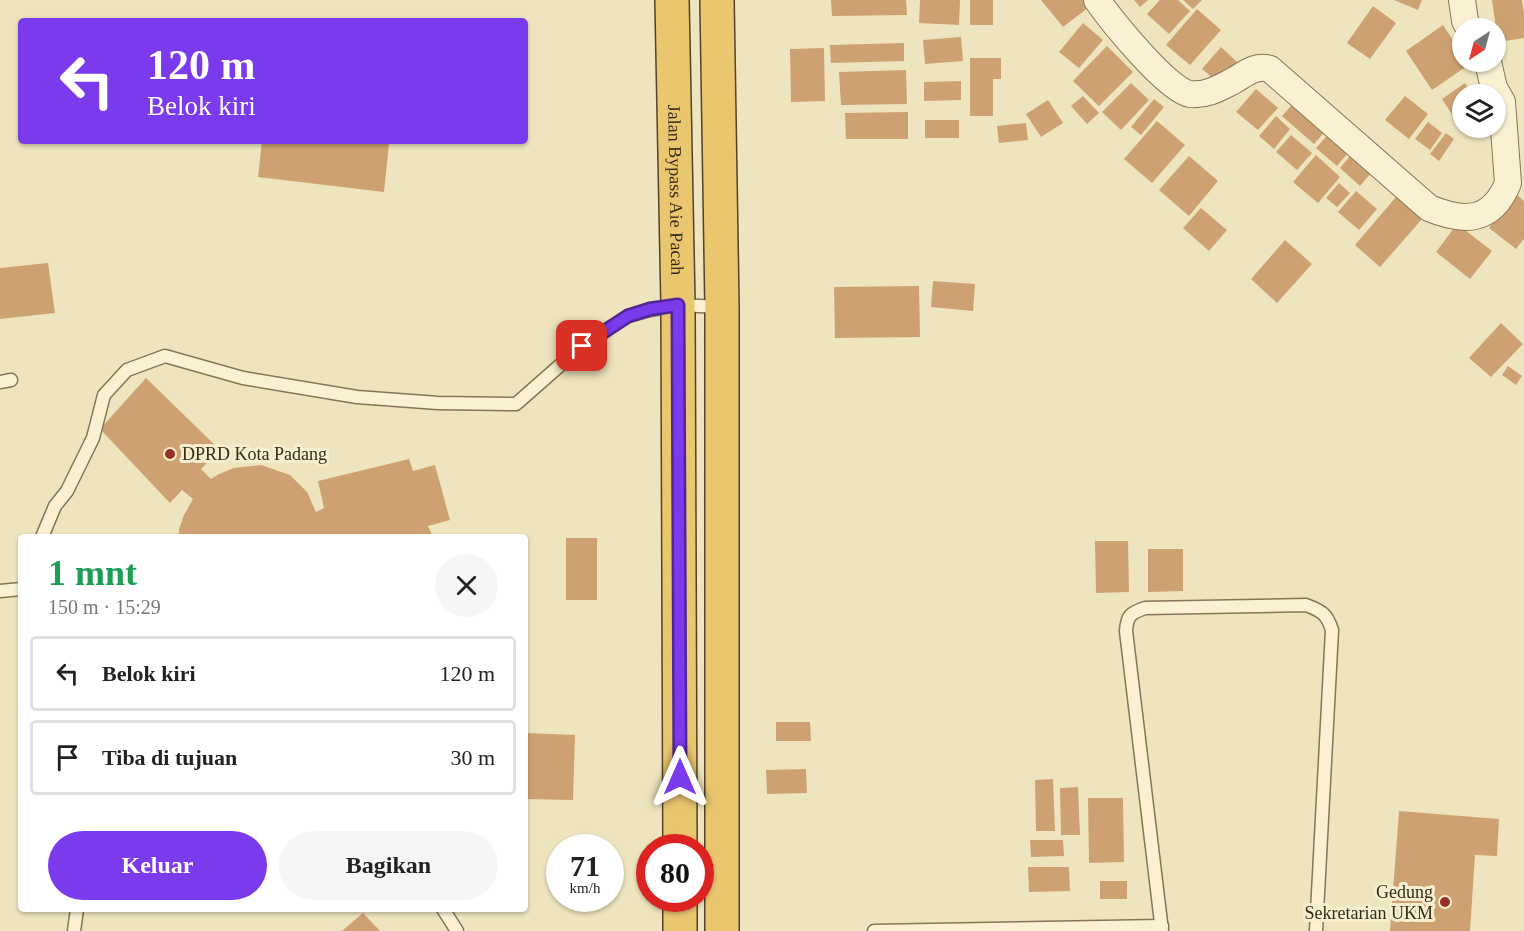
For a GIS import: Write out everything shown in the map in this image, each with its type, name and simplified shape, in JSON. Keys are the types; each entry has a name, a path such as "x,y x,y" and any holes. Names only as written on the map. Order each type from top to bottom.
{"highway":[{"name":"Jalan Bypass Aie Pacah","path":"672,0 678,305 680,834"},
{"path":"717,0 722,307 722,931"},
{"path":"680,912 680,931"}],"street":[{"path":"1097,0 1115,25 1167,81 1182,92 1201,94 1216,90 1260,67 1270,69 1429,208 1460,218 1483,215 1496,204 1508,183 1502,102 1494,88 1490,72"},
{"path":"1462,0 1465,18"}],"lane":[{"path":"43,534 55,506 67,490 93,438 104,395 127,370 165,356 243,378 357,397 438,403 516,404 582,346 628,316 650,309 678,305 722,307"},
{"path":"0,591 18,589"},
{"path":"874,931 1162,929 1126,631 1127,620 1134,612 1145,608 1306,605 1320,610 1328,618 1332,630 1316,931"},
{"path":"74,931 77,912"},
{"path":"445,912 457,931"}],"building":[{"path":"831,0 906,0 907,15 832,16"},
{"path":"920,0 960,0 959,25 919,23"},
{"path":"970,0 993,0 993,25 970,25"},
{"path":"1041,0 1090,0 1093,4 1063,27"},
{"path":"1134,0 1148,0 1140,7"},
{"path":"1160,0 1178,0 1190,11 1169,34 1147,14"},
{"path":"1183,0 1202,0 1193,9"},
{"path":"1394,0 1422,0 1418,10"},
{"path":"1492,0 1522,0 1524,38 1506,41 1506,18 1495,18"},
{"path":"1373,6 1396,23 1370,59 1347,43"},
{"path":"1197,9 1221,30 1190,65 1166,45"},
{"path":"1083,23 1103,40 1079,68 1059,52"},
{"path":"1443,25 1452,39 1452,72 1458,72 1432,90 1406,51"},
{"path":"961,37 963,61 925,64 923,40"},
{"path":"904,43 904,61 831,63 830,45"},
{"path":"1107,46 1133,72 1099,106 1073,81"},
{"path":"1221,47 1237,62 1219,83 1202,69"},
{"path":"824,48 825,101 791,102 790,49"},
{"path":"970,58 1001,58 1001,79 993,79 993,116 970,116"},
{"path":"906,70 907,104 841,105 839,72"},
{"path":"961,81 961,100 924,101 924,82"},
{"path":"1131,83 1149,100 1121,130 1102,112"},
{"path":"1256,89 1278,108 1258,130 1236,112"},
{"path":"1452,92 1452,114 1442,99"},
{"path":"1083,96 1099,113 1087,124 1071,106"},
{"path":"1405,96 1428,114 1409,139 1385,120"},
{"path":"1154,99 1164,107 1141,135 1131,127"},
{"path":"1297,99 1329,127 1314,144 1282,116"},
{"path":"1048,100 1063,123 1041,137 1026,114"},
{"path":"908,112 908,139 846,139 845,113"},
{"path":"1276,116 1290,129 1274,149 1259,136"},
{"path":"925,120 959,120 959,138 925,138"},
{"path":"1157,121 1185,145 1152,183 1124,159"},
{"path":"1428,122 1442,133 1430,150 1415,139"},
{"path":"1026,123 1028,140 999,143 997,126"},
{"path":"1332,130 1352,148 1337,166 1316,148"},
{"path":"1446,133 1454,139 1439,161 1430,154"},
{"path":"1291,135 1312,153 1297,170 1276,152"},
{"path":"262,144 389,144 384,192 258,177"},
{"path":"1356,149 1377,166 1360,186 1340,168"},
{"path":"1316,155 1340,177 1318,203 1293,182"},
{"path":"1189,156 1218,181 1189,216 1159,190"},
{"path":"1339,183 1350,193 1337,207 1326,198"},
{"path":"1356,191 1377,209 1359,230 1338,212"},
{"path":"1516,194 1524,201 1524,239 1516,249 1489,228"},
{"path":"1396,197 1422,219 1380,267 1355,245"},
{"path":"1201,208 1227,230 1209,251 1183,228"},
{"path":"1457,224 1492,251 1470,279 1436,252"},
{"path":"1285,240 1312,264 1277,303 1251,279"},
{"path":"48,263 55,313 0,319 0,268"},
{"path":"933,281 975,284 973,311 931,307"},
{"path":"919,286 920,337 835,338 834,287"},
{"path":"1501,323 1523,344 1491,377 1469,358"},
{"path":"1508,366 1522,376 1516,385 1502,375"},
{"name":"DPRD Kota Padang","path":"146,378 220,450 201,469 211,479 234,468 261,465 290,475 307,492 316,512 324,508 318,481 409,459 413,471 435,465 450,520 428,526 432,534 179,534 184,515 193,499 182,490 170,503 100,429"},
{"path":"566,538 597,538 597,600 566,600"},
{"path":"1095,541 1128,541 1129,592 1096,593"},
{"path":"1148,549 1183,549 1183,591 1148,592"},
{"path":"776,722 810,722 811,741 776,741"},
{"path":"528,733 575,735 573,800 528,799"},
{"path":"806,769 807,793 767,794 766,770"},
{"path":"1053,779 1055,831 1036,831 1035,780"},
{"path":"1078,787 1080,835 1061,835 1060,788"},
{"path":"1088,798 1123,798 1124,862 1089,863"},
{"path":"1399,811 1499,819 1497,856 1475,855 1470,931 1390,931"},
{"path":"1030,840 1063,840 1064,856 1031,857"},
{"path":"1028,867 1069,867 1070,891 1029,892"},
{"path":"1100,881 1127,881 1127,899 1100,899"},
{"path":"363,913 380,931 342,931"}],"place":[{"name":"DPRD Kota Padang","path":"170,454"},
{"name":"Gedung Sekretarian UKM","path":"1445,902"}],"route":[{"path":"582,346 628,316 650,309 678,305 680,777"}]}
